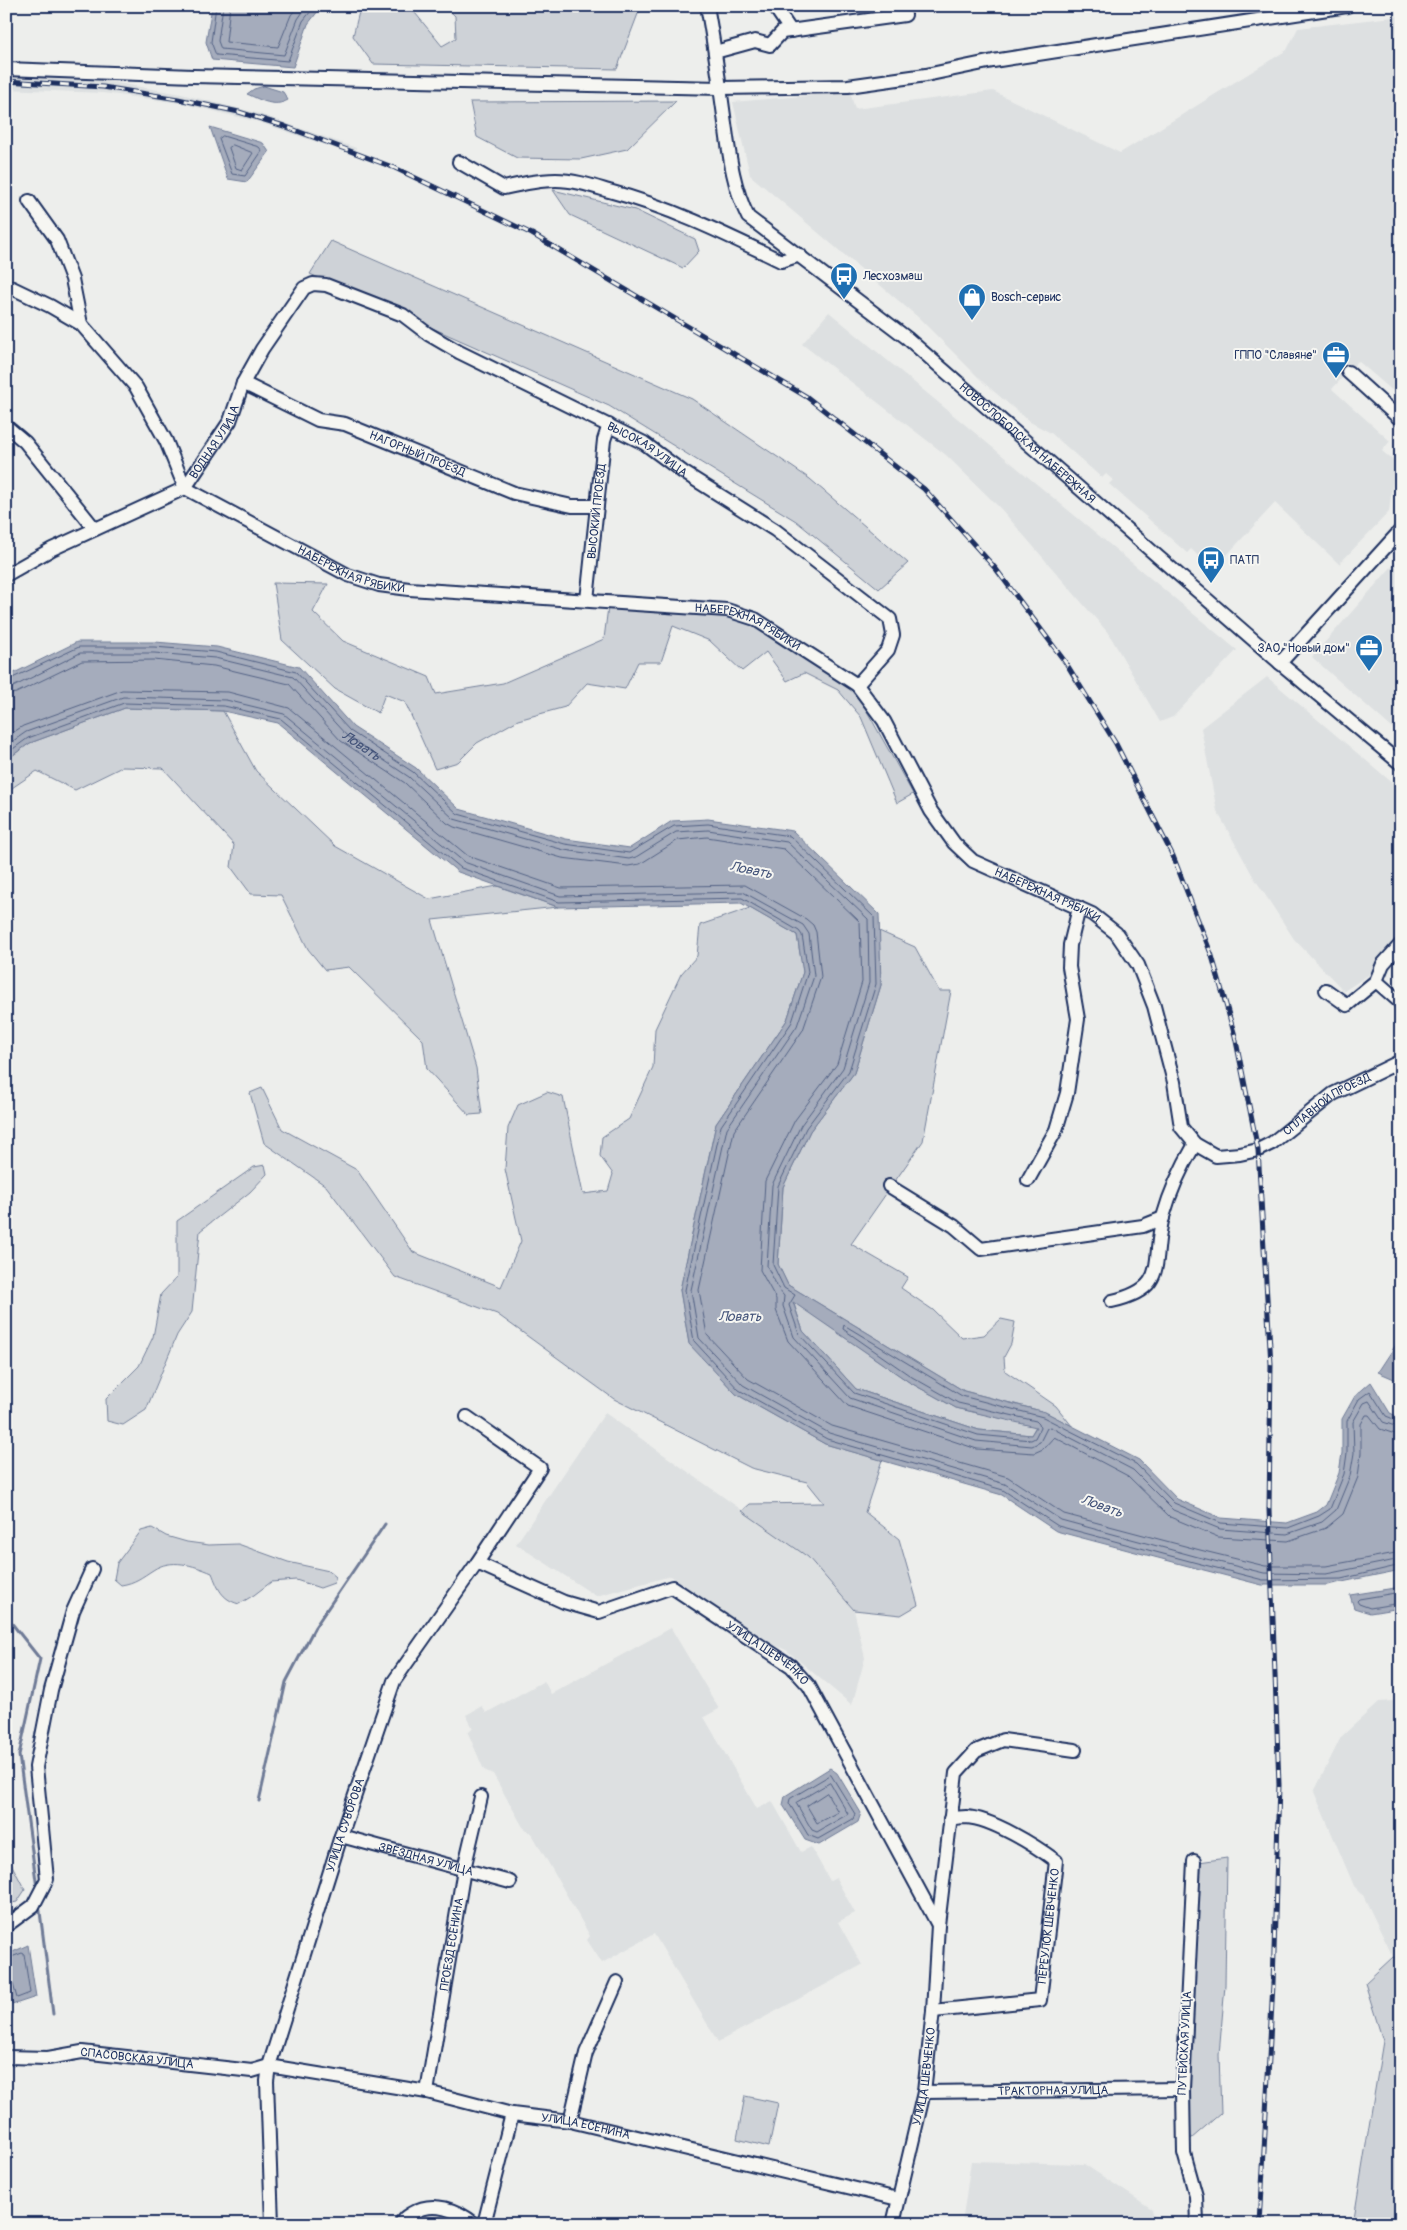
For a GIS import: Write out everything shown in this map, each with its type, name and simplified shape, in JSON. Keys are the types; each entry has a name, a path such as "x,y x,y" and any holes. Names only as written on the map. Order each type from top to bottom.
{"street":[{"name":"НОВОСЛОБОДСКАЯ НАБЕРЕЖНАЯ","path":"707,6 716,52 732,171 738,197 748,217 907,338 1280,663 1401,764"},
{"path":"774,6 791,30"},
{"path":"6,69 212,76 720,88 848,86 926,75 993,61 1346,6"},
{"path":"716,52 755,41 770,45 782,32 791,30 905,15"},
{"path":"459,162 504,188 531,181 558,180 586,185 656,204 781,261 800,255"},
{"name":"ВОДНАЯ УЛИЦА","path":"29,202 57,240 72,279 81,324"},
{"name":"ВОДНАЯ УЛИЦА","path":"185,488 230,421 243,383 262,349 304,288 313,284"},
{"name":"ВЫСОКАЯ УЛИЦА","path":"313,284 326,285 403,315 428,334 459,352 644,443 683,472 775,530 890,619 893,634 888,650 857,685"},
{"name":"ВОДНАЯ УЛИЦА","path":"6,285 50,306 81,324 136,387 166,441 185,488"},
{"path":"1348,372 1401,420"},
{"name":"НАГОРНЫЙ ПРОЕЗД","path":"243,383 318,420 345,424 514,493 572,506 597,506"},
{"name":"ВЫСОКИЙ ПРОЕЗД","path":"588,600 604,440 610,425"},
{"path":"6,426 25,442 95,529"},
{"path":"6,575 52,549 185,488"},
{"name":"НАБЕРЕЖНАЯ РЯБИКИ","path":"185,488 334,568 364,581 409,589 728,610 754,619 857,685 884,722 930,811 954,843 973,861 1092,914 1116,933 1138,965 1154,1006 1174,1082 1182,1127 1195,1144 1216,1156 1254,1151"},
{"path":"1280,663 1401,530"},
{"path":"1028,1180 1056,1130 1067,1093 1078,1019 1069,967 1070,945 1079,908"},
{"path":"1326,990 1347,1005 1376,981 1383,964 1401,944"},
{"path":"1376,981 1401,1003"},
{"name":"СПЛАВНОЙ ПРОЕЗД","path":"1254,1151 1272,1143 1333,1094 1401,1061"},
{"path":"1112,1301 1132,1297 1144,1290 1155,1273 1163,1218 1184,1163 1195,1144"},
{"path":"889,1186 954,1226 981,1249 1143,1226 1163,1218"},
{"name":"УЛИЦА СУВОРОВА","path":"272,2224 267,2081 269,2066 340,1836 394,1681 477,1563 540,1468 467,1416"},
{"name":"УЛИЦА ШЕВЧЕНКО","path":"477,1563 564,1602 598,1612 672,1586 791,1666 809,1686 938,1925"},
{"path":"6,1926 33,1906 46,1879 36,1767 51,1690 73,1611 92,1569"},
{"name":"УЛИЦА ШЕВЧЕНКО","path":"893,2224 924,2092 933,2011 938,1925 956,1773 976,1751 1003,1740 1075,1750"},
{"name":"ПРОЕЗД ЕСЕНИНА","path":"427,2092 464,1869 481,1797"},
{"name":"ПЕРЕУЛОК ШЕВЧЕНКО","path":"933,2011 1040,2000 1056,1861 1039,1849 986,1821 966,1817 950,1819"},
{"name":"ЗВЁЗДНАЯ УЛИЦА","path":"340,1836 510,1882"},
{"name":"ПУТЕЙСКАЯ УЛИЦА","path":"1194,1861 1183,2089 1184,2153 1196,2196 1197,2224"},
{"path":"570,2121 586,2053 618,1982"},
{"name":"СПАСОВСКАЯ УЛИЦА","path":"6,2057 48,2058 82,2052 252,2071 269,2066"},
{"name":"УЛИЦА ЕСЕНИНА","path":"269,2066 427,2092 512,2114 570,2121 898,2199"},
{"name":"ТРАКТОРНАЯ УЛИЦА","path":"924,2092 1183,2089"},
{"path":"484,2224 512,2114"},
{"path":"401,2224 402,2220 420,2208 441,2207 462,2214 475,2224"}],"shaded area":[{"path":"365,6 411,8 442,46 456,38 455,16 445,6 641,6 617,69 373,64 353,36 360,8"},
{"path":"1401,16 1401,398 1358,361 1332,389 1390,441 1382,451 1395,462 1389,512 1339,564 1275,503 1213,570 1191,549 1187,553 1109,484 1113,480 1106,474 1102,478 1051,433 1030,422 984,383 919,318 750,175 733,102 850,92 855,109 993,91 1120,153 1287,50 1298,28"},
{"path":"6,74 106,81 181,94 257,113 356,148 354,155 259,122 180,103 103,93 6,89"},
{"path":"676,101 627,149 581,159 517,158 477,137 470,102"},
{"path":"553,190 635,210 695,239 699,251 683,268 570,215"},
{"path":"331,241 692,399 810,479 908,563 879,589 796,521 609,406 310,274"},
{"path":"829,312 1237,650 1173,717 1160,722 1109,634 1001,509 946,455 802,344"},
{"path":"1401,556 1401,736 1312,657"},
{"path":"273,583 328,584 313,612 343,641 429,677 436,694 503,683 604,639 608,607 723,614 746,621 851,688 863,704 913,794 897,803 861,717 838,690 804,673 787,681 766,652 742,671 710,641 673,626 661,662 638,662 625,689 587,683 565,707 518,720 477,743 458,762 435,769 405,702 385,694 378,713 335,689 282,640"},
{"path":"1267,677 1401,790 1401,940 1373,972 1344,991 1294,939 1253,876 1217,811 1201,728"},
{"path":"125,708 223,711 256,771 335,846 429,899 497,886 558,907 432,920 476,1068 482,1114 469,1115 427,1069 423,1040 349,967 325,970 308,949 281,895 251,894 231,867 234,845 163,768 122,767 75,790 37,771 6,792 6,760 30,743"},
{"path":"750,908 797,935 803,972 787,1020 716,1124 680,1290 689,1343 736,1394 825,1444 882,1460 865,1512 899,1539 918,1605 901,1615 854,1610 808,1557 742,1511 750,1504 824,1503 807,1482 751,1468 614,1399 497,1314 395,1277 326,1186 264,1143 250,1093 262,1088 282,1129 357,1170 413,1252 501,1287 521,1241 505,1169 508,1128 518,1105 547,1092 563,1097 583,1194 608,1191 613,1174 600,1156 602,1137 629,1119 653,1067 655,1029 681,974 697,956 700,925"},
{"path":"879,931 915,947 939,991 951,991 923,1141 851,1244 908,1277 901,1288 933,1310 962,1338 984,1335 1001,1319 1015,1322 1011,1344 1004,1357 1005,1371 1056,1406 1072,1426 1045,1412 964,1391 788,1285 778,1265 783,1187 810,1131 854,1073 881,985"},
{"path":"265,1165 267,1174 250,1192 200,1231 192,1312 177,1335 146,1410 123,1425 107,1421 106,1399 139,1366 153,1337 161,1294 177,1277 177,1221 254,1167"},
{"path":"793,1301 909,1382 956,1408 1036,1426 1031,1435 979,1430 856,1389 803,1331"},
{"path":"605,1413 808,1557 854,1610 865,1658 852,1705 786,1650 774,1645 718,1610 671,1576 596,1596 516,1544"},
{"path":"152,1528 166,1536 187,1542 209,1545 238,1544 288,1562 329,1571 336,1577 334,1583 320,1588 296,1580 271,1582 239,1604 224,1596 218,1588 212,1573 182,1564 160,1566 134,1581 121,1585 114,1579 117,1563 141,1531"},
{"path":"671,1628 719,1709 704,1717 757,1809 772,1801 801,1852 811,1847 830,1881 836,1878 855,1913 838,1922 862,1965 718,2042 654,1934 602,1963 587,1940 590,1936 532,1834 523,1827 493,1774 484,1770 468,1733 473,1728 466,1715 482,1706 486,1713 544,1681 551,1694"},
{"path":"1401,1691 1401,1959 1393,1957 1363,1895 1354,1886 1314,1792 1341,1737 1379,1702 1393,1701"},
{"path":"6,1854 25,1890 17,1902 6,1904"},
{"path":"1227,1858 1225,1985 1219,2055 1221,2113 1191,2139 1188,2109 1199,1862"},
{"path":"1393,1957 1401,1959 1401,2224 1353,2224 1383,2041 1365,1983"},
{"path":"745,2096 778,2103 769,2147 737,2139"},
{"path":"971,2161 1084,2164 1152,2209 1155,2224 962,2224"}],"water":[{"path":"212,6 322,6 308,24 293,67 212,60 206,42"},
{"path":"264,86 283,92 288,100 273,103 262,101 247,94 254,89"},
{"path":"210,127 263,143 269,152 247,182 228,179"},
{"name":"Ловать","path":"77,642 155,642 217,647 299,667 353,727 416,768 459,809 566,839 630,848 672,821 708,819 793,831 879,914 881,985 854,1073 810,1131 783,1187 778,1264 788,1285 964,1391 1045,1412 1139,1460 1177,1499 1221,1518 1287,1523 1317,1512 1326,1505 1339,1473 1342,1453 1342,1419 1355,1396 1371,1382 1390,1413 1401,1418 1401,1570 1327,1585 1262,1585 1056,1531 1002,1495 825,1444 736,1394 689,1344 680,1290 716,1124 787,1020 803,972 797,935 741,903 558,907 458,872 278,723 223,711 125,708 30,743 6,760 6,677","holes":["793,1302 909,1382 956,1408 1036,1427 1031,1435 979,1430 856,1389 803,1331"]},
{"path":"1401,1337 1401,1382 1378,1372"},
{"path":"1401,1587 1401,1608 1370,1613 1354,1608 1350,1595"},
{"path":"830,1768 837,1773 861,1813 858,1822 819,1845 805,1840 783,1805 785,1796"},
{"path":"28,1945 36,1997 12,2005 6,1973 6,1955"}],"waterway":[{"path":"259,1801 286,1682 315,1627 385,1524"},
{"path":"6,1616 40,1659 19,1755 37,1888"},
{"path":"39,1904 53,2014"}],"railway":[{"path":"6,81 103,87 178,99 239,112 284,126 395,168 532,234 807,397 924,489 996,569 1066,663 1116,744 1173,856 1212,956 1235,1036 1258,1150 1271,1364 1269,1509 1279,1785 1273,1984 1260,2224"}],"place":[{"name":"Лесхозмаш","path":"844,300"},
{"name":"Bosch-сервис","path":"972,321"},
{"name":"ГППО \"Славяне\"","path":"1336,379"},
{"name":"ПАТП","path":"1211,584"},
{"name":"ЗАО \"Новый дом\"","path":"1369,672"}]}
